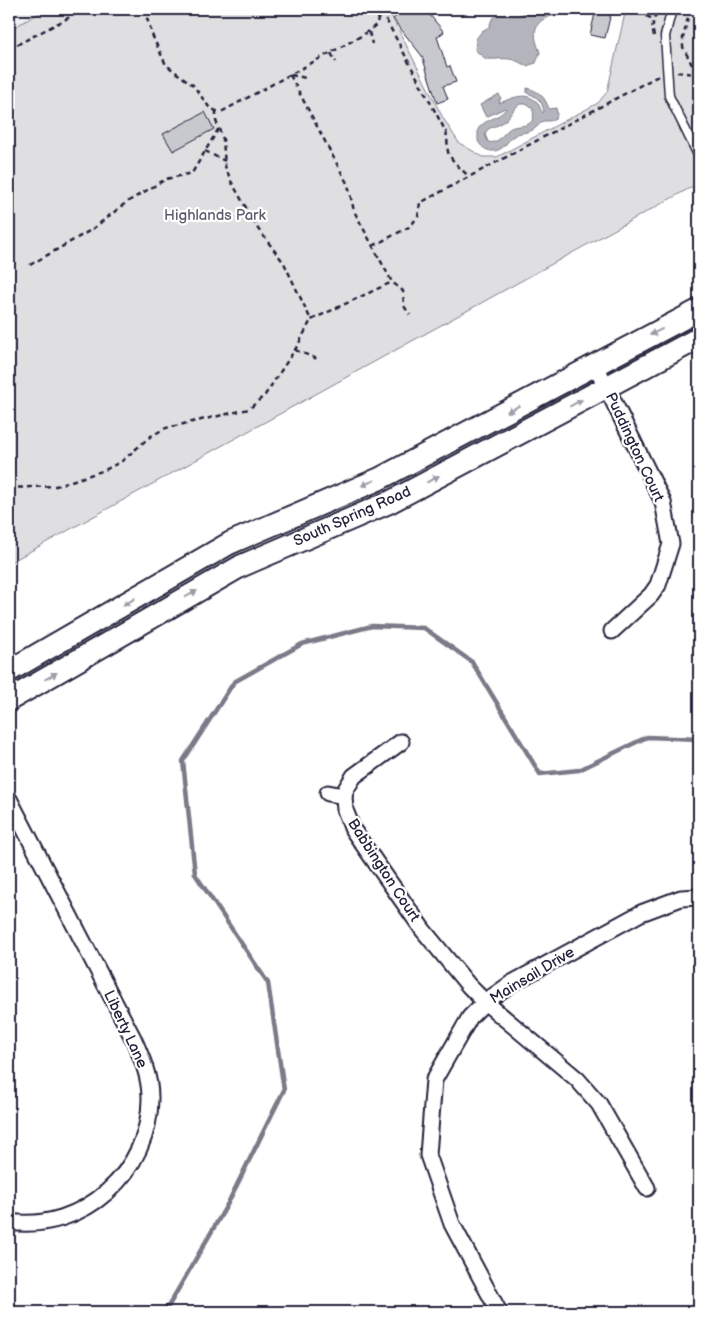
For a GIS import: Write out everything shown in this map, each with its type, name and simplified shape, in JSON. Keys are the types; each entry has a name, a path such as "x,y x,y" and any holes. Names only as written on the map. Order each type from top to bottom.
{"main road":[{"name":"South Spring Road","path":"9,671 230,543 379,479 699,310"},
{"name":"South Spring Road","path":"9,700 241,566 390,502 699,338"}],"street":[{"name":"Puddington Court","path":"595,364 663,502 670,544 658,585 652,595 612,632"},
{"path":"328,793 344,796 354,776 402,742"},
{"name":"Babbington Court","path":"344,796 345,810 353,830 423,930 469,986 485,1002 577,1079 599,1104 647,1188"},
{"name":"Liberty Lane","path":"9,799 133,1038 147,1075 150,1096 147,1122 137,1156 124,1176 107,1192 87,1207 57,1219 41,1223 24,1224 9,1222"},
{"name":"Mainsail Drive","path":"498,1312 452,1224 428,1155 434,1080 470,1017 485,1002 512,983 641,914 681,898 699,897"}],"lane":[{"path":"672,9 665,36 668,96 699,157"}],"path":[{"path":"9,49 85,9"},
{"path":"144,9 153,37 166,65 193,85 209,107 216,112 223,111 369,32 379,20 381,10"},
{"path":"630,9 653,19"},
{"path":"690,9 682,46 699,79"},
{"path":"381,10 446,132 449,142 448,151 451,158 469,177"},
{"path":"369,32 372,44"},
{"path":"332,52 336,62"},
{"path":"373,246 409,227 418,217 420,203 667,71 697,74"},
{"path":"290,75 306,78"},
{"path":"290,75 348,185 354,210 392,282 403,291 404,306 410,315"},
{"path":"216,112 216,121 223,139 225,162 231,182 258,229 284,263 311,320"},
{"path":"30,265 92,230 126,202 166,179 192,173 219,128"},
{"path":"205,151 225,162"},
{"path":"9,488 56,486 72,481 105,470 122,461 151,436 166,428 249,409 265,395 295,350 311,320 392,282"},
{"path":"295,350 320,360"}],"shaded area":[{"path":"9,9 47,9 9,30"},
{"path":"530,9 570,9 563,14 554,15 541,21 538,25 535,36 540,52 536,63 526,66 511,59 486,59 475,50 476,39 482,31 489,27 492,19 496,16 517,16 526,13"},
{"path":"527,88 541,95 549,109 556,108 556,118 543,121 532,130 515,135 501,149 489,151 483,147 478,141 478,129 506,109 486,117 480,105 499,94 500,103 524,96 537,102 543,113 542,104 536,97 527,93","holes":["520,104 526,104 533,110 533,120 526,125 511,128 495,142 488,142 485,134 487,130 505,121"]}],"green space":[{"name":"Highlands Park","path":"47,9 388,9 443,118 459,143 483,157 497,157 598,103 607,92 626,9 699,9 699,183 9,563 9,30"}],"building":[{"path":"405,9 425,9 444,32 437,37 447,67 450,66 456,82 443,86 448,99 437,103 422,56 393,19"},
{"path":"596,9 612,9 605,38 590,35"},
{"path":"205,112 214,129 173,151 163,134"}],"waterway":[{"path":"165,1312 227,1205 284,1090 268,983 195,874 183,761 234,682 302,644 372,626 424,628 472,662 540,774 579,770 647,737 699,739"}]}
